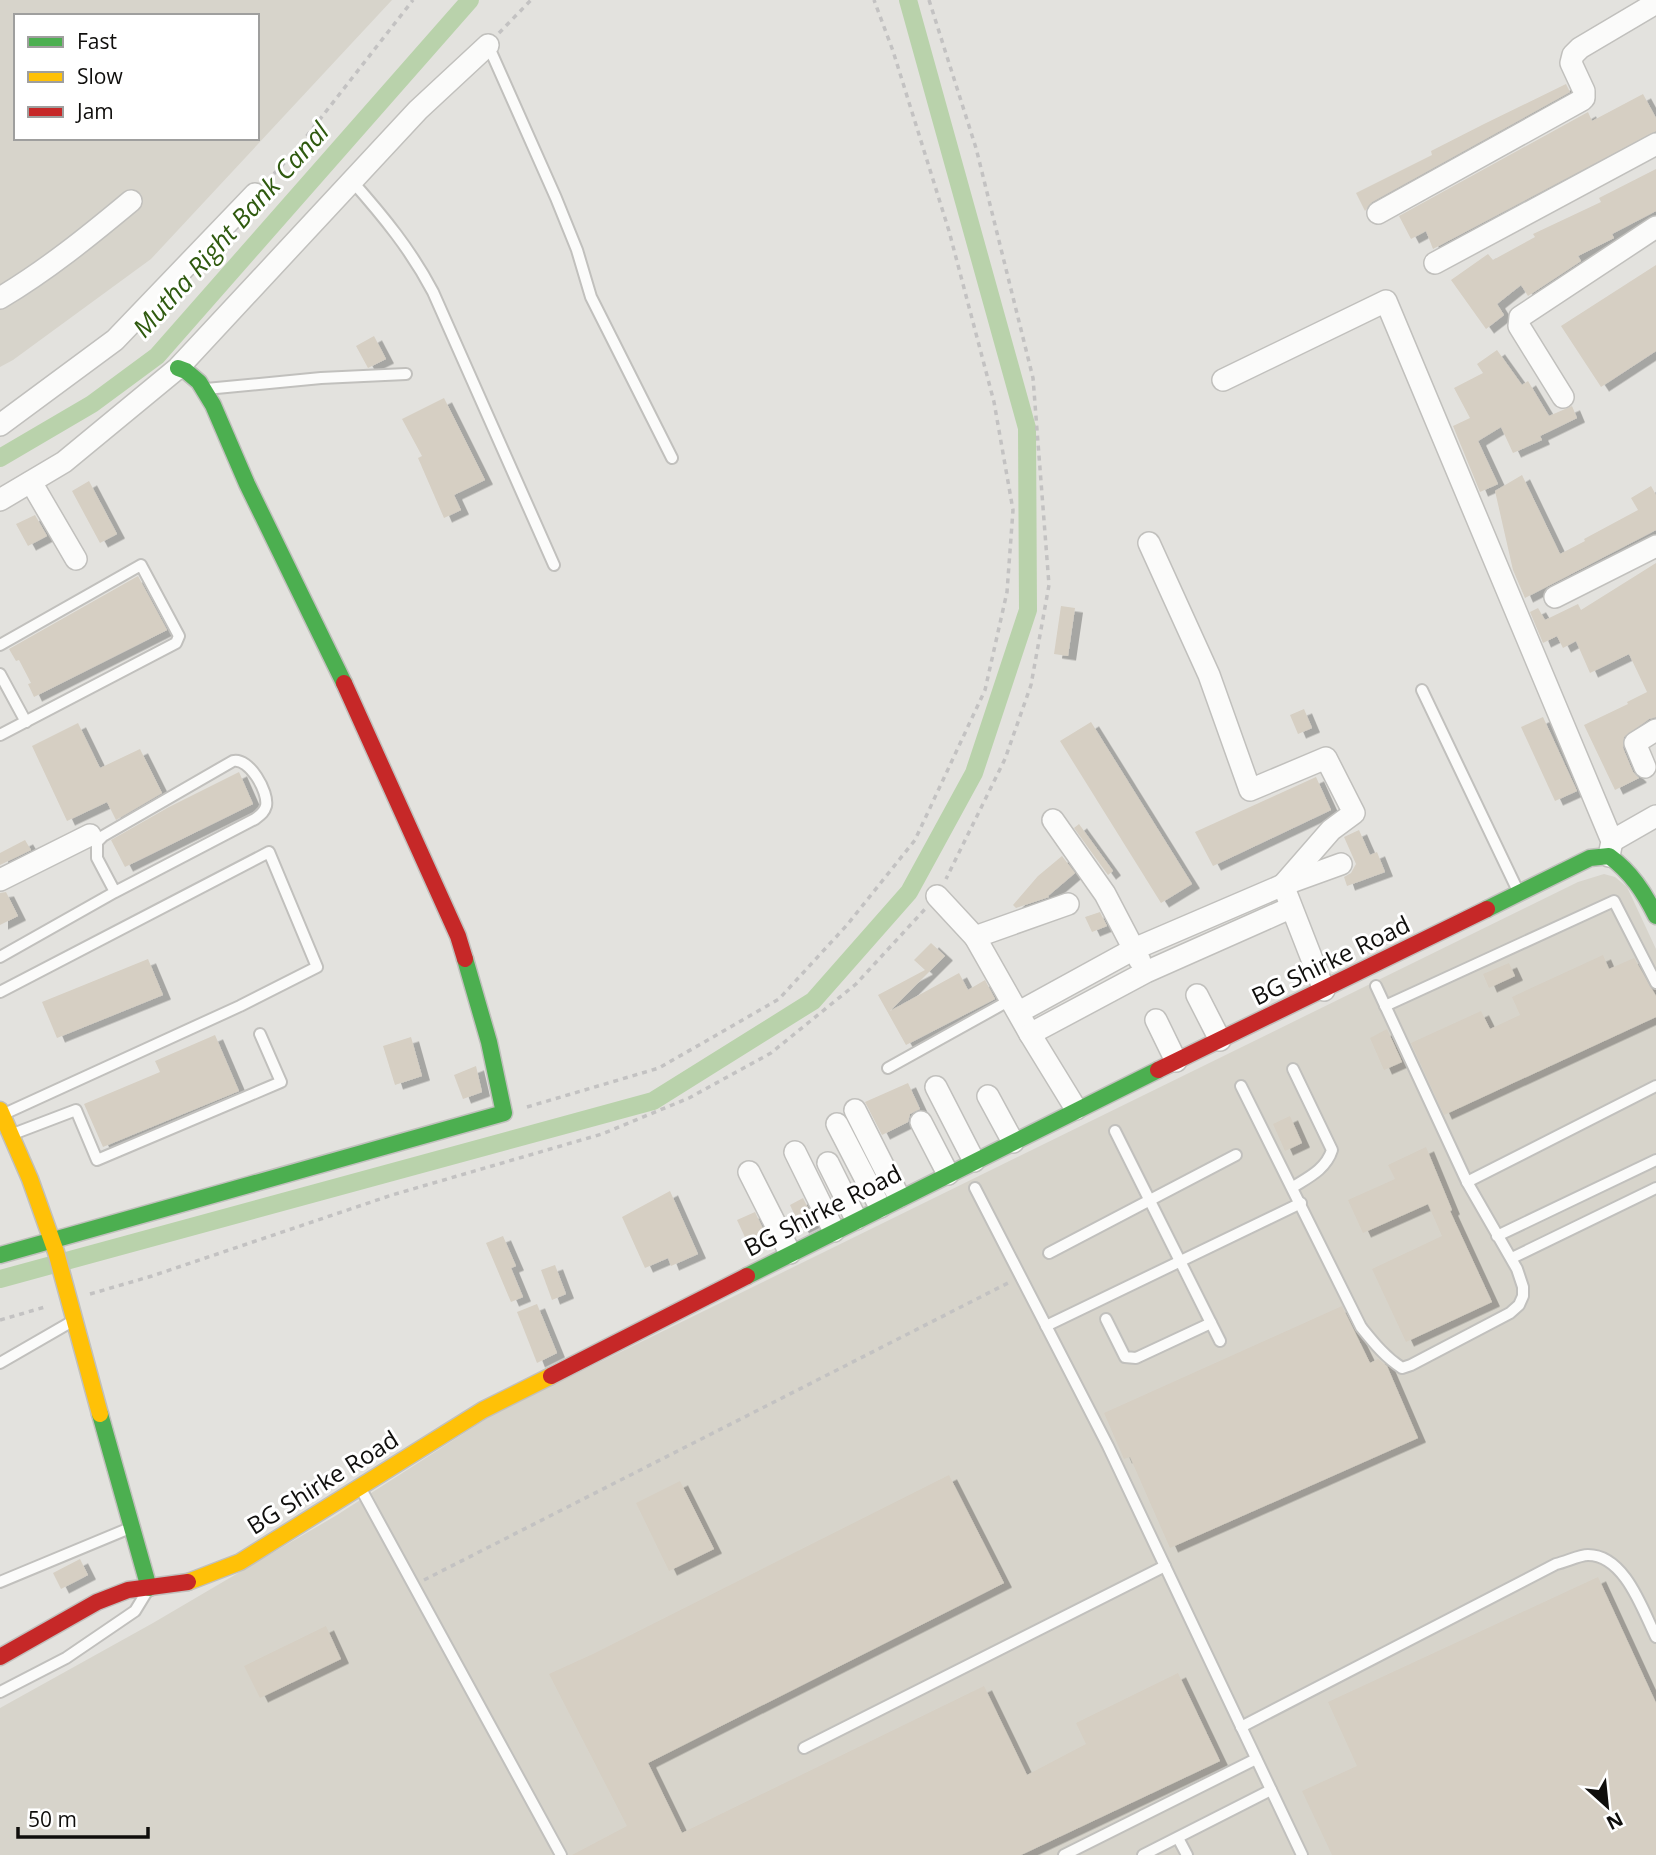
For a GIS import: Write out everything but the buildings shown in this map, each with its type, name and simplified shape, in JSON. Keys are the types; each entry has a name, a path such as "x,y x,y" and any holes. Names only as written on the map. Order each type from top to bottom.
{"street":[{"path":"1378,213 1582,100 1584,90 1571,63 1573,55 1580,48 1656,3"},
{"path":"0,500 64,462 178,368 418,110 488,45"},
{"path":"1435,263 1656,144"},
{"path":"0,425 116,340 255,194"},
{"path":"0,298 76,246 131,201"},
{"path":"1563,397 1519,326 1520,317 1656,227"},
{"path":"1223,380 1386,301 1611,848 1648,899 1656,916"},
{"path":"0,1255 54,1246 504,1113 489,1042 457,936 368,732 247,484 204,389 193,376 178,368"},
{"path":"31,482 76,559"},
{"path":"1149,543 1209,675 1250,790 1326,758 1354,813 1331,830 1283,885"},
{"path":"1555,597 1656,546"},
{"path":"1645,767 1635,743 1656,730"},
{"path":"1611,848 1656,816"},
{"path":"1053,820 1105,894 1146,972"},
{"path":"0,880 90,835"},
{"name":"BG Shirke Road","path":"0,1657 97,1602 128,1590 195,1581 240,1562 483,1410 1076,1109 1611,848"},
{"path":"1015,1005 1134,949 1283,885 1341,864"},
{"path":"1283,885 1324,990"},
{"path":"937,896 975,937 1076,1109"},
{"path":"975,937 1068,904"},
{"path":"1030,1034 1146,972 1290,908"},
{"path":"1197,995 1220,1040"},
{"path":"1156,1020 1176,1061"},
{"path":"936,1087 974,1161"},
{"path":"988,1096 1013,1142"},
{"path":"855,1110 899,1198"},
{"path":"1,1113 54,1246 149,1588"},
{"path":"921,1122 948,1174"},
{"path":"837,1124 880,1207"},
{"path":"795,1152 834,1231"},
{"path":"828,1163 856,1220"},
{"path":"749,1172 790,1253"}],"lane":[{"path":"488,45 556,198 577,250 591,297 673,458"},
{"path":"352,181 390,223 416,260 433,292 554,565"},
{"path":"204,389 321,378 406,374"},
{"path":"0,645 141,565 179,636 176,643 0,735"},
{"path":"0,674 26,722"},
{"path":"1422,690 1519,893"},
{"path":"0,957 264,812 266,797 253,771 245,762 233,761 97,842 97,858 115,892"},
{"path":"0,992 269,852 317,967 240,1006 1,1113"},
{"path":"1385,1006 1614,901 1656,983"},
{"path":"1241,1086 1361,1327 1379,1349 1402,1368 1485,1326 1519,1305 1523,1287 1512,1258 1467,1182 1376,986"},
{"path":"888,1068 1015,1005"},
{"path":"11,1135 76,1110 97,1160 281,1082 260,1034"},
{"path":"1293,1069 1332,1150 1321,1170 1293,1187"},
{"path":"1467,1182 1656,1086"},
{"path":"1115,1131 1220,1341"},
{"path":"1049,1253 1236,1155"},
{"path":"1497,1236 1656,1160"},
{"path":"975,1188 1108,1447 1302,1855"},
{"path":"1512,1258 1656,1188"},
{"path":"1046,1326 1301,1203"},
{"path":"1106,1319 1125,1357 1136,1358 1211,1323"},
{"path":"0,1363 73,1320"},
{"path":"360,1488 561,1855"},
{"path":"0,1582 132,1527"},
{"path":"1241,1727 1556,1564 1588,1555 1609,1561 1626,1577 1656,1637"},
{"path":"804,1748 1165,1566"},
{"path":"0,1692 66,1658 135,1611 149,1588"},
{"path":"1064,1855 1256,1759"},
{"path":"1143,1855 1271,1790"},
{"path":"1178,1838 1187,1855"}],"path":[{"path":"255,194 292,155 413,0"},
{"path":"488,45 531,0"},
{"path":"504,1113 659,1068 779,999 847,925 915,840 985,690 1007,592 1013,510 993,402 949,230 893,51 874,0"},
{"path":"0,1320 66,1293 152,1276 392,1195 602,1134 689,1098 771,1053 856,984 937,896 1005,760 1031,685 1049,585 1033,378 976,148 929,0"},
{"path":"413,1586 1021,1276"}],"shaded area":[{"path":"0,0 392,0 151,259 0,367"},
{"path":"1604,874 1615,877 1627,887 1656,949 1656,1855 0,1855 0,1708 153,1623 337,1515 494,1414 1578,882"}],"waterway":[{"name":"Mutha Right Bank Canal","path":"0,458 92,404 157,356 470,0"},
{"path":"0,1279 653,1101 813,1001 909,892 974,773 1028,610 1027,428 908,0"}],"traffic: fast":[{"path":"178,368 199,382 213,405 247,484 344,683"},
{"path":"1487,909 1590,858 1609,856 1636,883 1656,916"},
{"path":"0,1255 504,1113 489,1042 465,959"},
{"path":"747,1276 1158,1070"},
{"path":"100,1414 149,1588"}],"traffic: slow":[{"path":"0,1110 30,1179 56,1252 100,1414"},
{"path":"188,1582 240,1562 483,1410 551,1376"}],"traffic: jam":[{"path":"344,683 458,936 465,959"},
{"path":"1158,1070 1487,909"},
{"path":"551,1376 747,1276"},
{"path":"0,1657 97,1602 128,1590 188,1582"}]}
